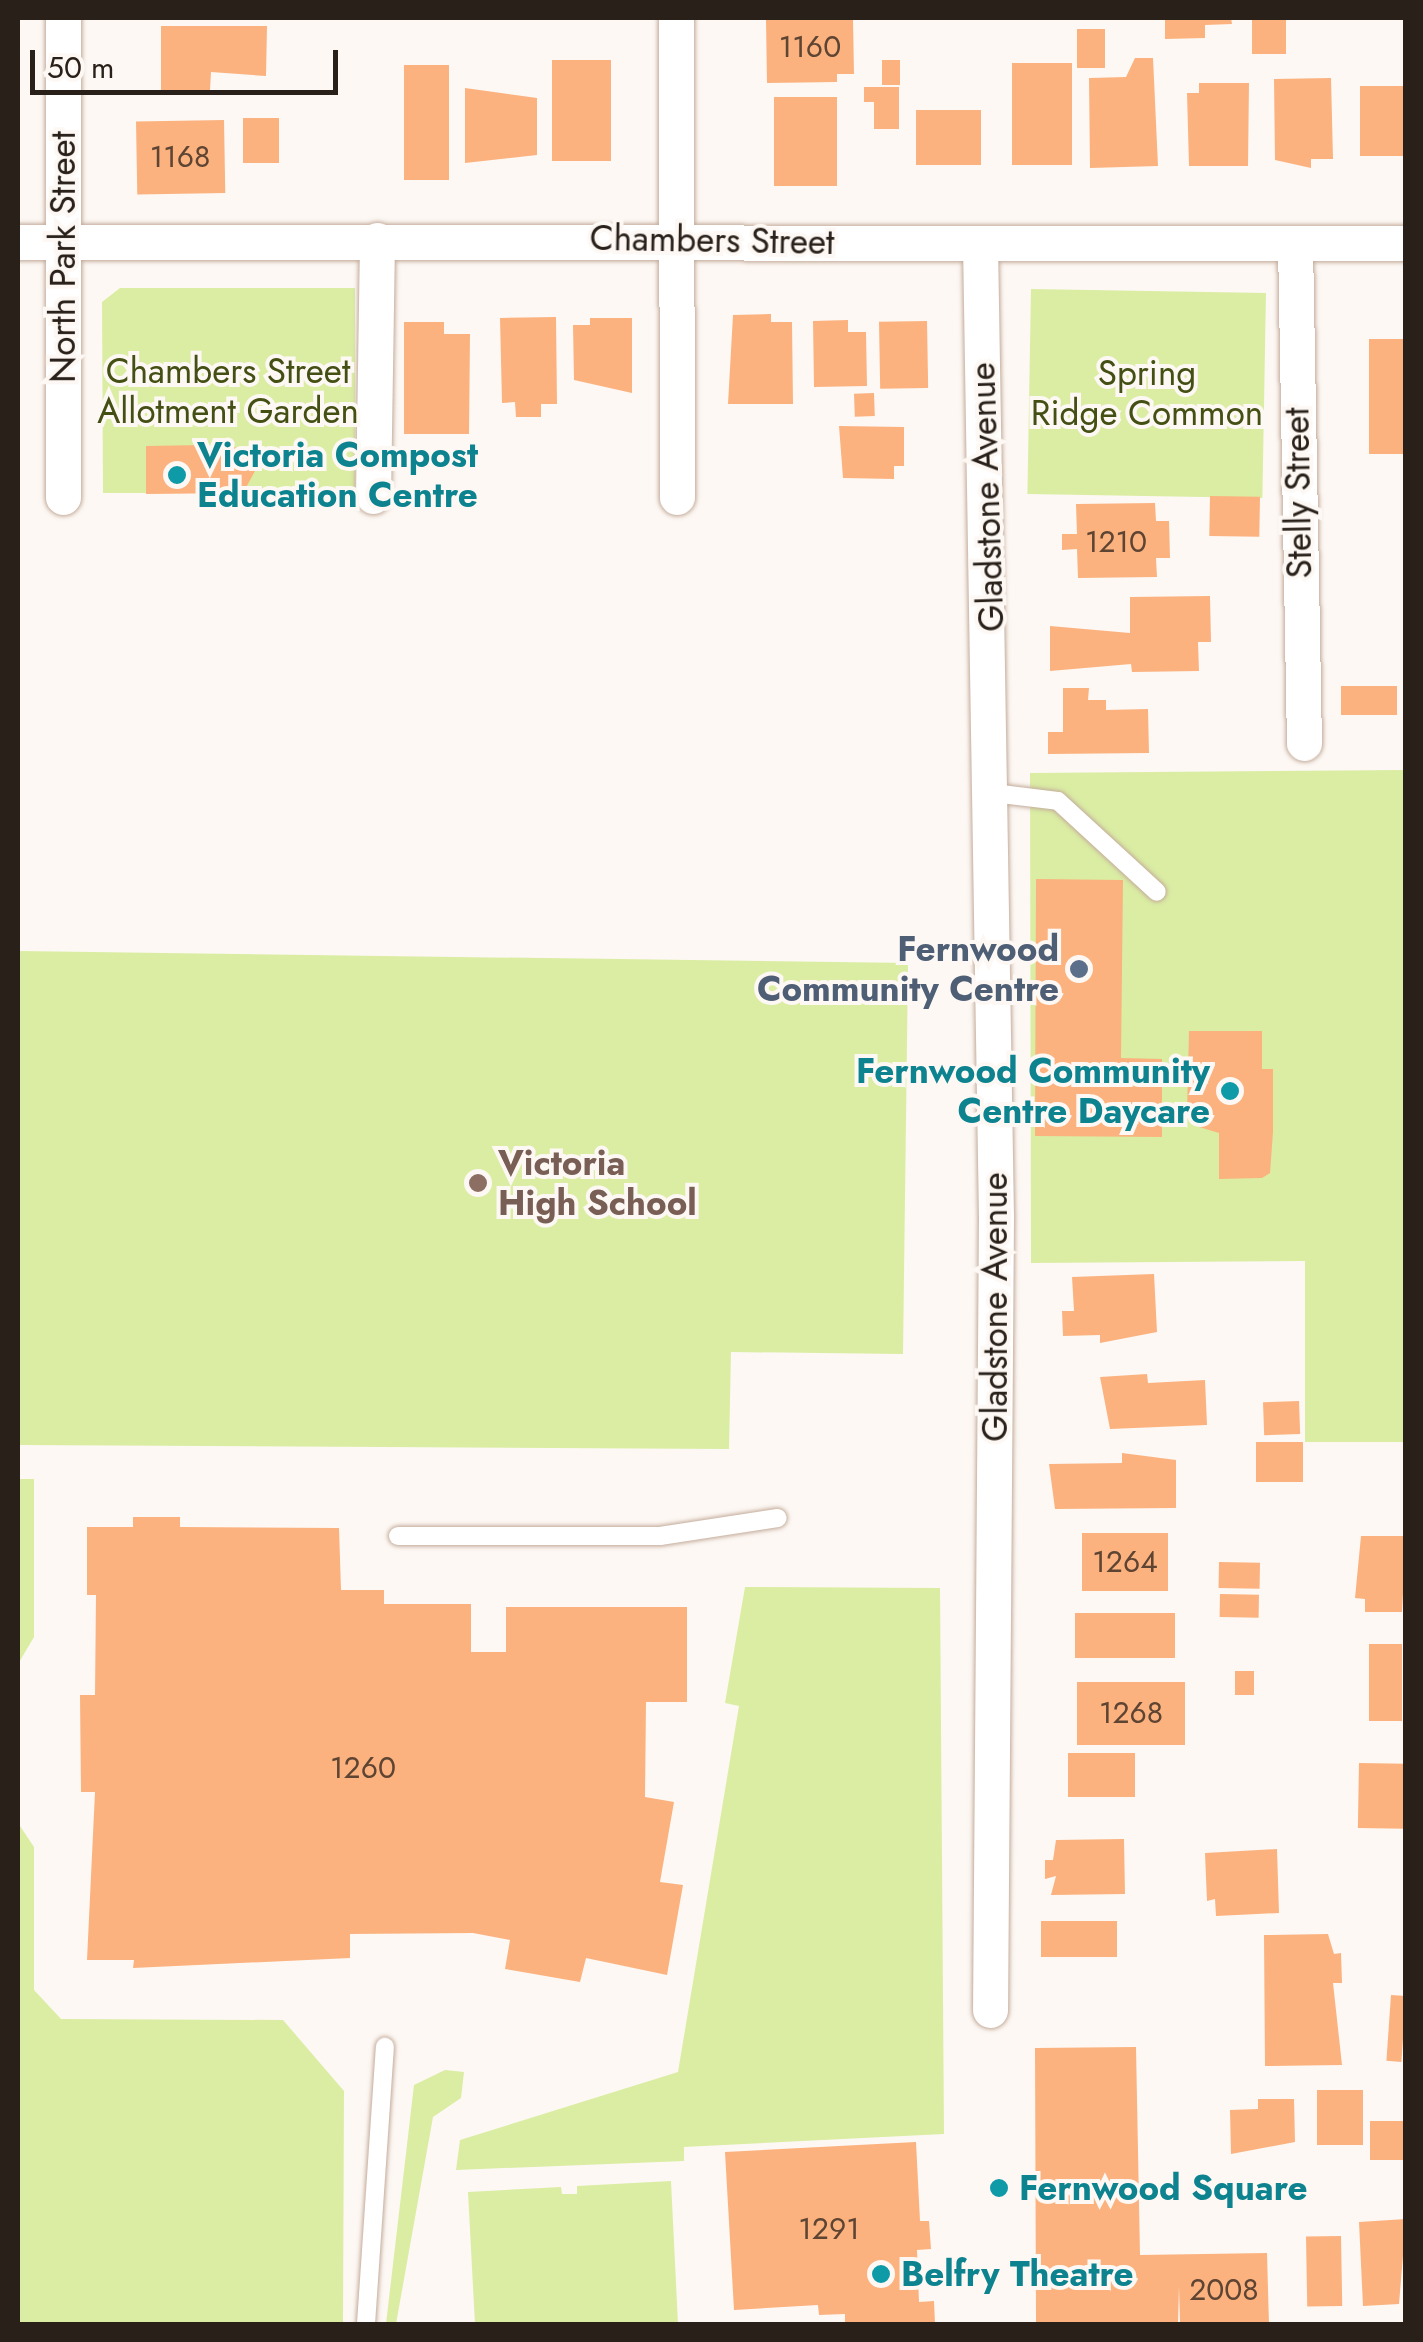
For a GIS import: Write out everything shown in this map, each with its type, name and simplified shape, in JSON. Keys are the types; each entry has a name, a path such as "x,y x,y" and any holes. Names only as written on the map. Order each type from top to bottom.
{"street":[{"name":"North Park Street","path":"62,497 63,18"},
{"path":"676,18 674,238 682,277 678,497"},
{"name":"Chambers Street","path":"18,242 674,238 980,244 1406,242"},
{"path":"373,496 376,240"},
{"name":"Stelly Street","path":"1295,243 1304,742"},
{"name":"Gladstone Avenue","path":"980,244 993,793 990,2010"}],"lane":[{"path":"993,793 1058,800 1157,892"},
{"path":"398,1536 660,1536 778,1518"},
{"path":"366,2324 385,2048"}],"green space":[{"name":"Chambers Street Allotment Garden","path":"120,288 355,288 355,493 103,493 102,302"},
{"name":"Spring Ridge Common","path":"1031,289 1266,293 1262,498 1027,494"},
{"path":"1405,770 1405,1442 1305,1442 1305,1261 1031,1263 1030,773"},
{"path":"18,951 908,963 903,1354 731,1352 729,1449 18,1445"},
{"path":"18,1479 34,1479 34,1637 18,1664"},
{"path":"745,1587 940,1588 944,2134 684,2147 684,2161 456,2170 460,2140 678,2072 739,1706 725,1703"},
{"path":"18,1823 34,1847 34,1990 61,2019 283,2020 344,2091 343,2324 18,2324"},
{"path":"445,2070 464,2072 461,2098 433,2117 396,2324 386,2324 414,2085"},
{"path":"671,2181 678,2324 475,2324 468,2192 561,2187 562,2194 577,2194 577,2186"}],"building":[{"path":"1165,18 1231,18 1232,24 1205,25 1205,38 1165,39"},
{"path":"1252,18 1286,18 1286,54 1252,54"},
{"path":"766,19 853,19 854,74 837,74 837,82 767,83"},
{"path":"161,26 267,26 266,76 211,72 210,90 161,90"},
{"path":"1077,29 1105,29 1105,68 1077,68"},
{"path":"1135,58 1153,58 1158,166 1090,168 1089,78 1126,77"},
{"path":"552,60 611,60 611,161 552,161"},
{"path":"882,60 900,60 900,85 882,85"},
{"path":"1012,63 1072,63 1072,165 1012,165"},
{"path":"404,65 449,65 449,180 404,180"},
{"path":"1331,78 1333,159 1311,159 1311,168 1275,160 1274,79"},
{"path":"1199,83 1249,83 1248,166 1189,166 1187,93 1199,93"},
{"path":"1360,86 1406,86 1406,156 1360,156"},
{"path":"864,87 899,87 899,129 874,129 874,102 864,102"},
{"path":"465,88 537,98 537,155 465,163"},
{"path":"774,97 837,97 837,186 774,186"},
{"path":"916,110 981,110 981,165 916,165"},
{"path":"243,118 279,118 279,163 243,163"},
{"path":"224,120 225,193 137,195 136,122"},
{"path":"771,314 771,322 792,322 793,404 728,404 733,315"},
{"path":"556,317 557,404 541,404 541,417 516,417 515,402 502,403 500,318"},
{"path":"590,318 632,318 632,393 574,380 573,325 590,325"},
{"path":"848,320 848,332 866,332 867,386 814,387 813,321"},
{"path":"927,321 928,388 880,389 879,322"},
{"path":"404,322 444,322 444,334 470,334 469,434 404,434"},
{"path":"1369,339 1406,339 1406,454 1369,454"},
{"path":"874,393 875,416 855,417 854,394"},
{"path":"839,426 904,427 904,466 894,466 894,479 843,478"},
{"path":"206,445 207,457 215,446 244,448 255,471 243,493 146,494 146,446"},
{"path":"1210,496 1260,497 1259,537 1209,536"},
{"path":"1155,503 1156,521 1169,521 1170,558 1156,558 1157,577 1078,578 1077,549 1062,550 1062,534 1077,534 1076,504"},
{"path":"1210,596 1211,642 1198,642 1199,671 1132,672 1131,664 1050,671 1050,626 1130,633 1130,597"},
{"path":"1341,686 1397,686 1397,715 1341,715"},
{"path":"1063,688 1089,688 1088,700 1106,700 1106,710 1148,709 1149,753 1048,754 1048,732 1063,732"},
{"name":"Fernwood Community Centre","path":"1036,879 1123,880 1121,1058 1162,1059 1162,1137 1035,1136"},
{"name":"Fernwood Community Centre Daycare","path":"1189,1031 1262,1031 1262,1069 1273,1069 1273,1132 1270,1173 1262,1178 1219,1179 1219,1133 1199,1127 1199,1112 1187,1112"},
{"path":"1154,1274 1157,1332 1100,1343 1100,1335 1063,1336 1062,1311 1074,1311 1072,1277"},
{"path":"1147,1374 1148,1383 1205,1380 1207,1425 1110,1429 1100,1377"},
{"path":"1299,1401 1300,1434 1264,1435 1263,1402"},
{"path":"1256,1442 1303,1442 1303,1482 1256,1482"},
{"path":"1122,1453 1176,1460 1176,1508 1055,1509 1049,1464 1122,1463"},
{"path":"133,1517 180,1517 180,1527 339,1528 341,1590 384,1590 384,1604 471,1604 471,1652 506,1652 506,1607 687,1607 687,1702 646,1702 645,1797 674,1802 660,1882 683,1885 667,1975 586,1958 580,1982 505,1969 510,1940 473,1933 350,1934 350,1958 133,1968 134,1960 87,1960 95,1792 81,1792 80,1695 95,1695 96,1595 87,1595 87,1527 133,1527"},
{"path":"1082,1533 1168,1533 1168,1591 1082,1591"},
{"path":"1361,1536 1406,1536 1402,1612 1365,1612 1365,1599 1355,1598"},
{"path":"1219,1562 1260,1563 1260,1589 1219,1588"},
{"path":"1220,1594 1259,1595 1259,1618 1220,1617"},
{"path":"1075,1613 1175,1613 1175,1658 1075,1658"},
{"path":"1369,1644 1402,1644 1402,1721 1369,1721"},
{"path":"1235,1671 1254,1671 1254,1695 1235,1695"},
{"path":"1077,1682 1185,1682 1185,1745 1077,1745"},
{"path":"1068,1753 1135,1753 1135,1797 1068,1797"},
{"path":"1359,1763 1406,1764 1405,1829 1358,1828"},
{"path":"1124,1839 1125,1894 1051,1895 1056,1876 1045,1879 1045,1860 1053,1860 1056,1840"},
{"path":"1277,1849 1279,1913 1216,1916 1215,1899 1207,1901 1205,1853"},
{"path":"1041,1921 1117,1921 1117,1957 1041,1957"},
{"path":"1328,1934 1334,1954 1341,1953 1342,1983 1333,1983 1342,2065 1265,2066 1264,1935"},
{"path":"1391,1995 1406,1996 1401,2062 1386,2061"},
{"path":"1136,2047 1140,2255 1267,2253 1269,2324 1180,2324 1179,2286 1178,2324 1036,2324 1035,2048"},
{"path":"1317,2090 1363,2090 1363,2145 1317,2145"},
{"path":"1258,2099 1294,2099 1295,2142 1231,2154 1230,2110 1258,2109"},
{"path":"1370,2121 1406,2121 1406,2160 1370,2160"},
{"path":"916,2142 920,2221 929,2221 931,2249 917,2250 919,2302 934,2301 935,2324 845,2324 845,2314 819,2315 818,2305 734,2310 725,2152"},
{"path":"1406,2219 1399,2304 1363,2306 1359,2222"},
{"path":"1341,2236 1342,2306 1307,2307 1306,2237"}],"place":[{"name":"Victoria Compost Education Centre","path":"177,475"},
{"name":"Fernwood Community Centre","path":"1079,969"},
{"name":"Fernwood Community Centre Daycare","path":"1230,1091"},
{"name":"Victoria High School","path":"478,1183"},
{"name":"Fernwood Square","path":"999,2188"},
{"name":"Belfry Theatre","path":"881,2274"}]}
